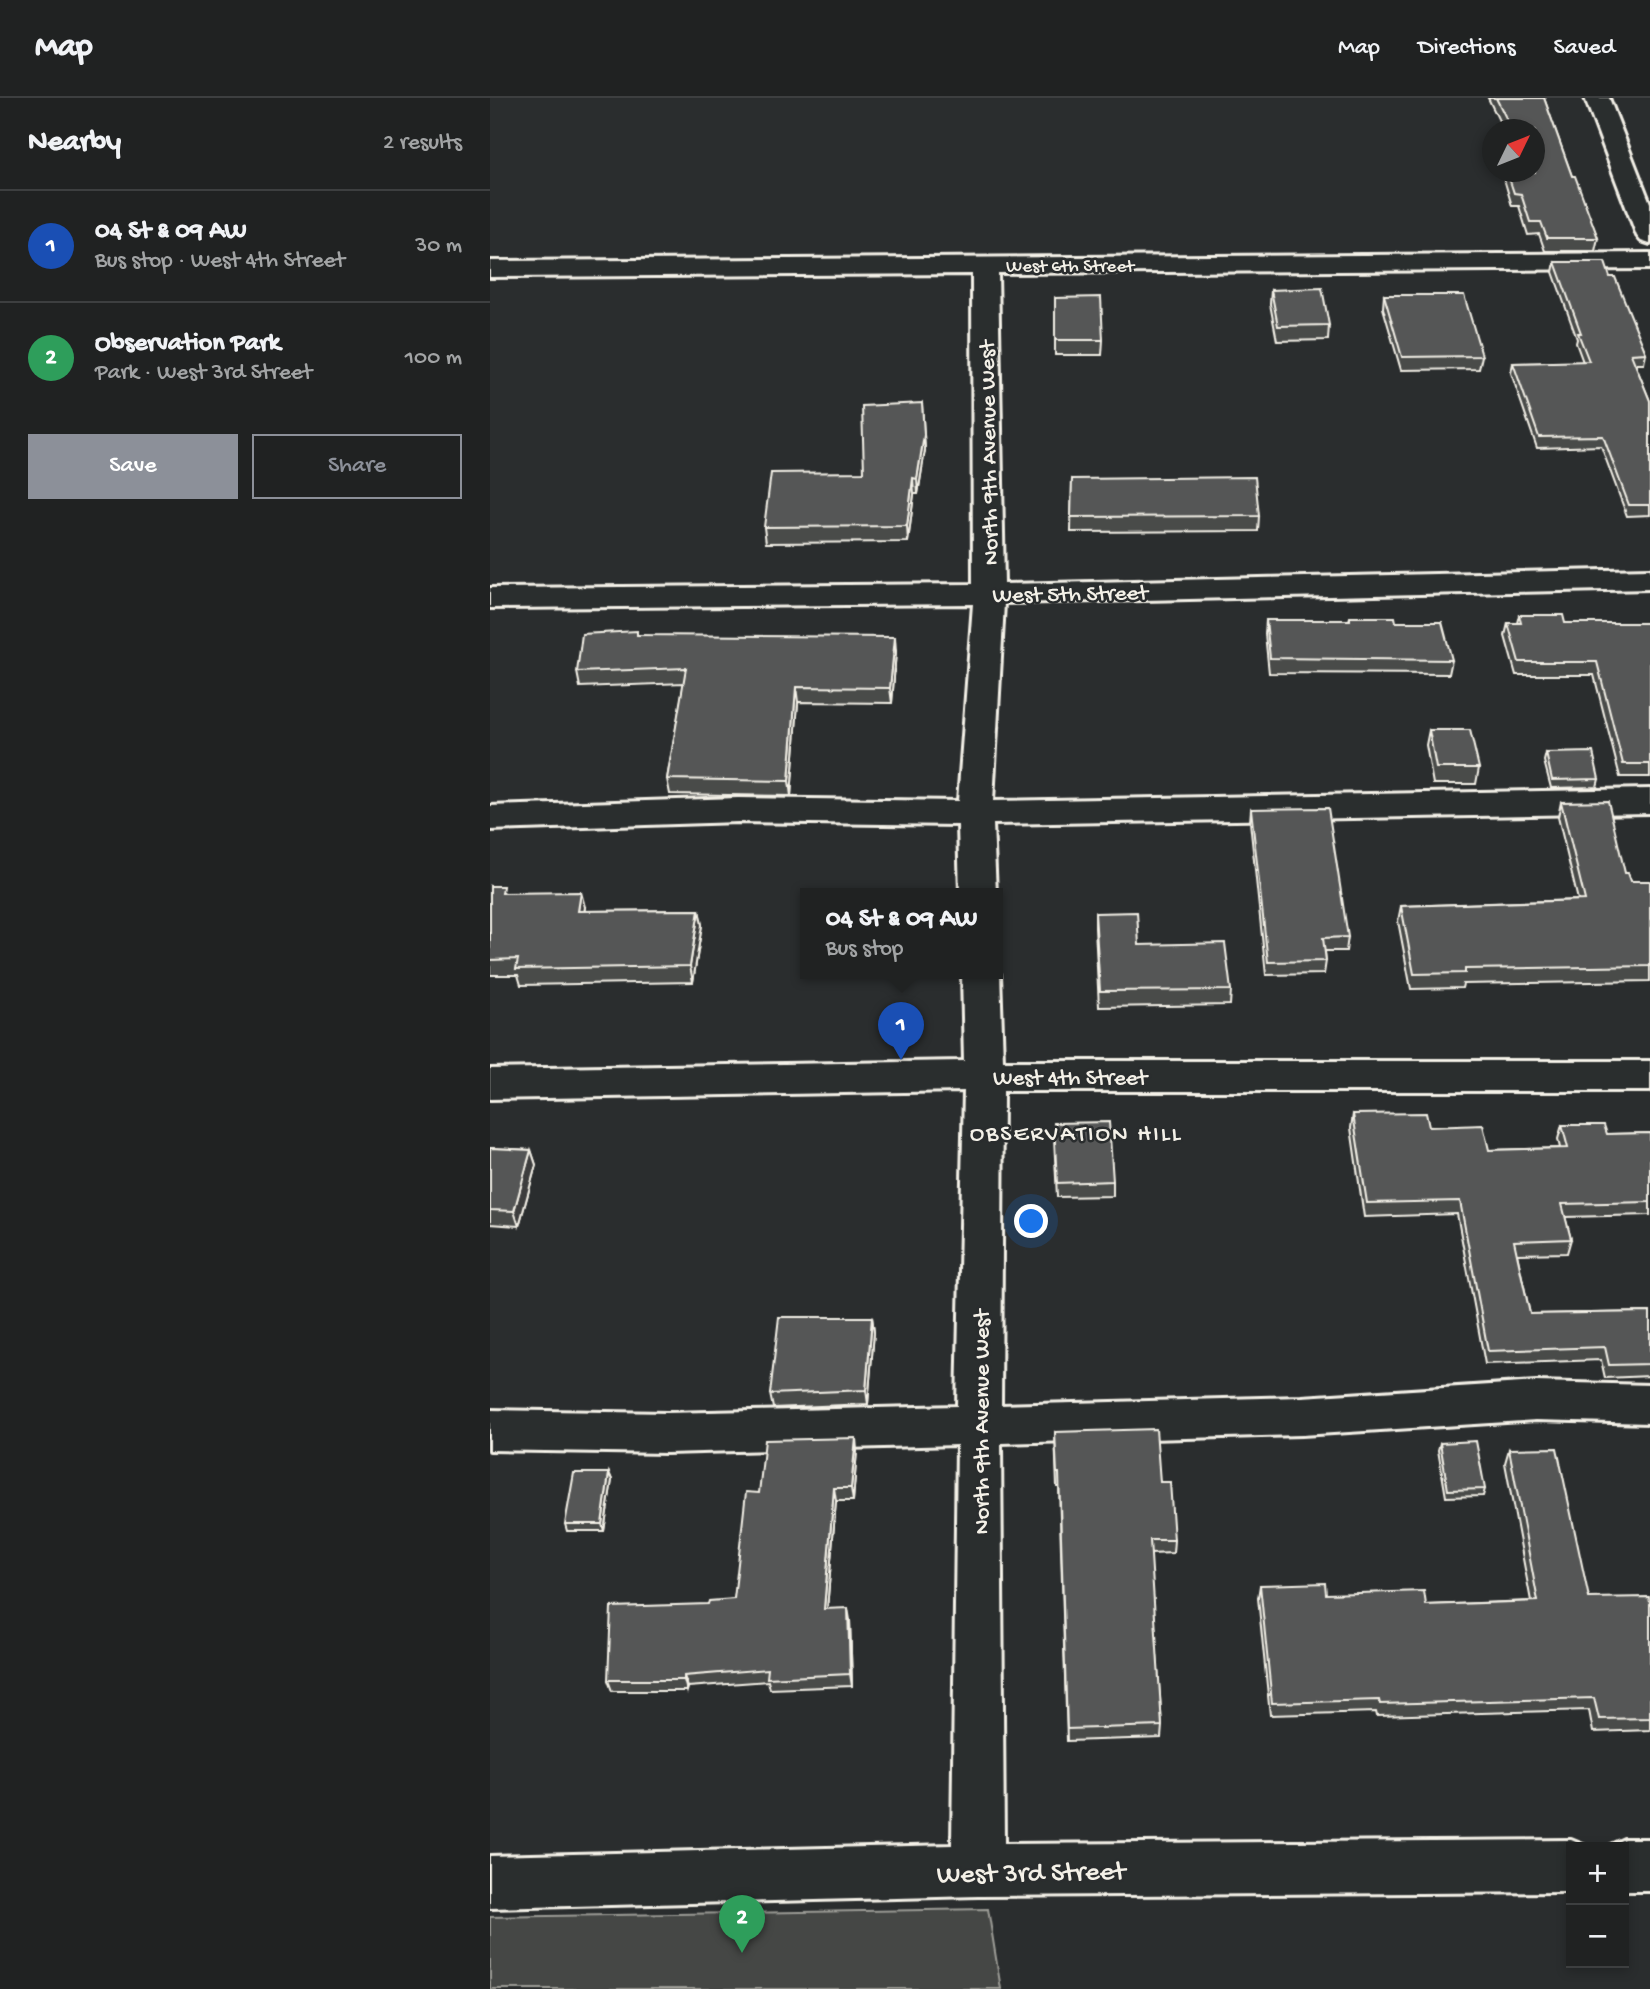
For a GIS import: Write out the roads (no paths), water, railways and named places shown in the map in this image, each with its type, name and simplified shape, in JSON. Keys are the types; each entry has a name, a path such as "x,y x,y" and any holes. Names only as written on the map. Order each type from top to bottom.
{"street":[{"path":"1597,98 1650,236"},
{"name":"West 6th Street","path":"490,270 1650,261"},
{"name":"North 9th Avenue West","path":"978,888 975,813 989,594 985,265"},
{"name":"West 5th Street","path":"490,598 989,594 1650,579"},
{"path":"490,818 738,810 975,813 1650,801"},
{"name":"North 9th Avenue West","path":"978,1870 979,1425 984,1076 981,979"},
{"name":"West 4th Street","path":"490,1084 984,1076 1650,1076"},
{"path":"490,1430 667,1433 1303,1416 1536,1401 1650,1404"},
{"path":"1629,1865 1650,1865"},
{"name":"West 3rd Street","path":"490,1882 978,1870 1566,1866"}],"place":[{"name":"04 St & 09 AW","path":"901,1060"},
{"name":"Observation Park","path":"742,1953"}],"district":[{"name":"OBSERVATION HILL","path":"1076,1132"}]}
